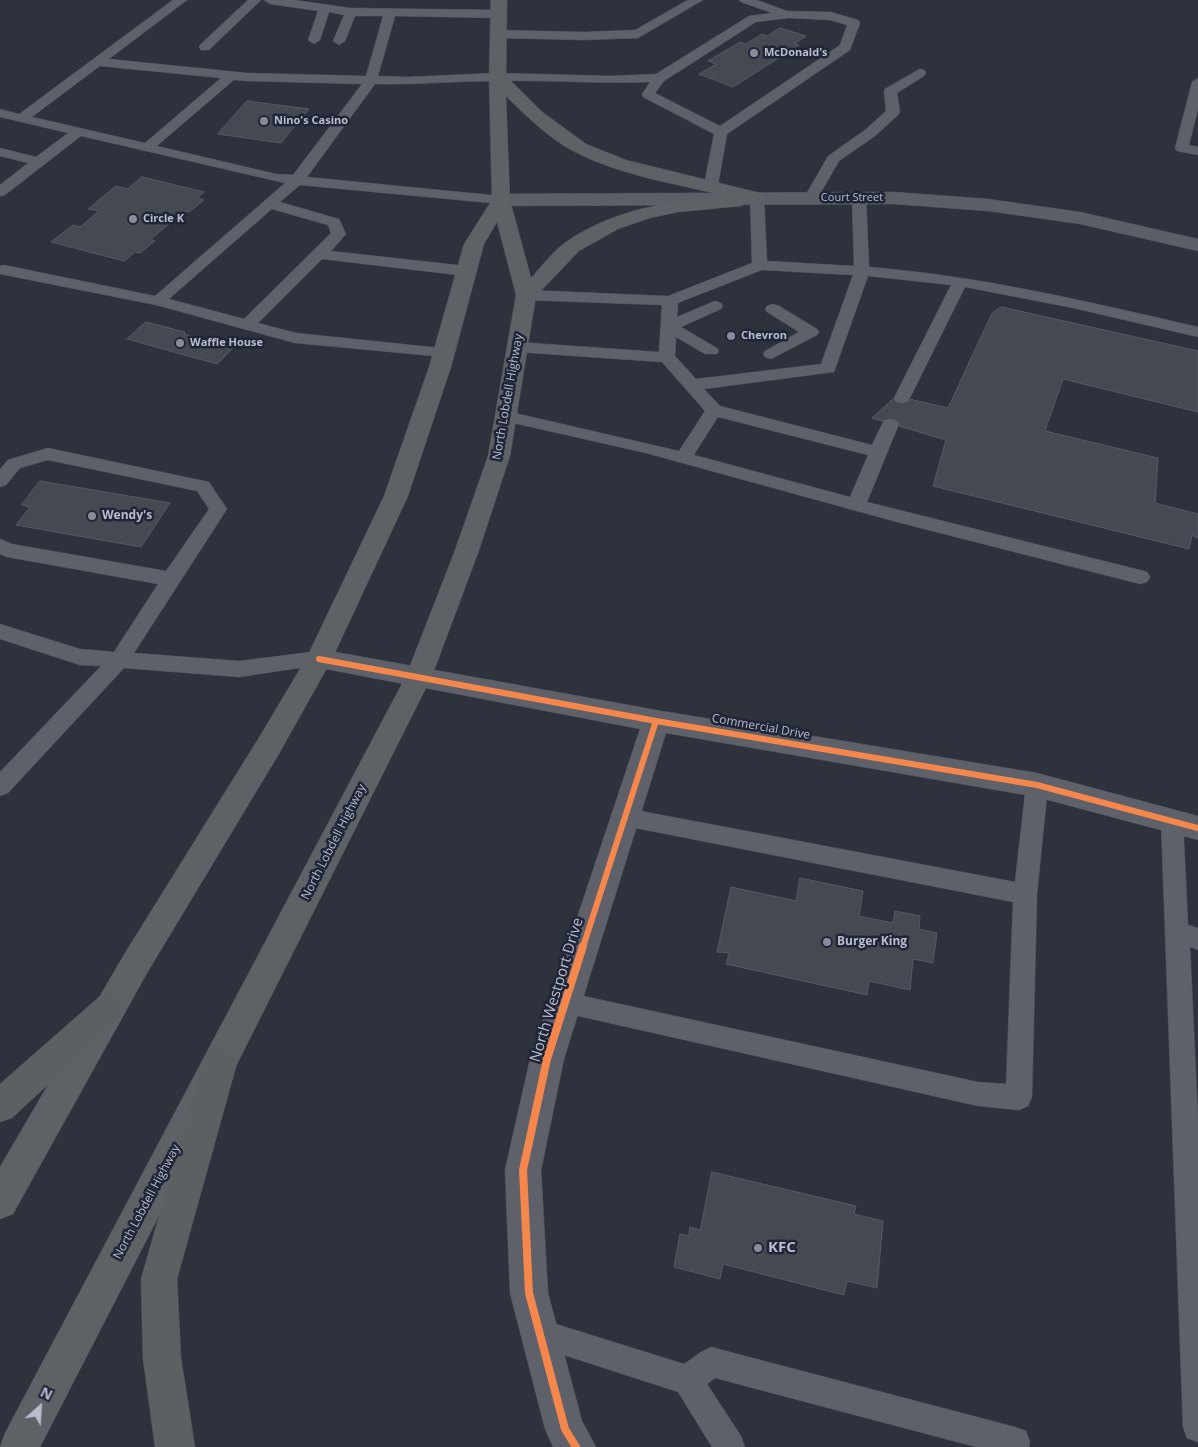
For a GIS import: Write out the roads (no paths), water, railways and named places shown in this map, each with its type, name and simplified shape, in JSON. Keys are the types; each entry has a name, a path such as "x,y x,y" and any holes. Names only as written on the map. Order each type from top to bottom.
{"highway":[{"name":"North Lobdell Highway","path":"19,1447 220,1063 419,676 466,553 496,465 526,295 501,200 497,77 499,7"},
{"path":"497,77 535,115 580,148 620,164 711,185 757,198"},
{"path":"526,295 572,247 611,226 645,213 678,206 757,198"},
{"path":"0,1201 110,1007 270,744 319,659 396,496 444,352 474,244 501,200"},
{"path":"0,1106 110,1007"},
{"path":"175,1447 162,1358 159,1279 220,1063"}],"main road":[{"name":"Court Street","path":"501,200 894,198 988,205 1080,218 1198,245"}],"street":[{"name":"Commercial Drive","path":"319,659 656,721 1037,785 1198,828"},
{"name":"North Westport Drive","path":"576,1447 565,1429 529,1293 523,1170 547,1059 656,721"}],"lane":[{"path":"22,118 181,0"},
{"path":"205,47 255,0"},
{"path":"270,0 351,12 499,7"},
{"path":"498,34 584,36 638,34 697,0"},
{"path":"744,0 789,14"},
{"path":"314,40 324,9"},
{"path":"339,41 351,12"},
{"path":"158,301 297,180 371,80 390,12"},
{"path":"648,94 659,78 753,19 789,14 831,16 854,23 846,47 721,132 711,185"},
{"path":"181,70 192,58"},
{"path":"98,62 232,75 371,80 408,81 497,77 612,80 659,78"},
{"path":"338,63 339,79"},
{"path":"306,78 309,64"},
{"path":"811,198 832,159 870,133 893,112 890,92 920,73"},
{"path":"148,147 232,75"},
{"path":"612,80 648,94 721,132"},
{"path":"1198,82 1182,148 1198,151"},
{"path":"0,113 276,178 501,200"},
{"path":"1,190 79,131"},
{"path":"0,152 39,162"},
{"path":"757,198 760,265"},
{"path":"692,385 828,368 862,271 859,198"},
{"path":"247,325 339,234 334,222 269,204"},
{"path":"319,254 466,271"},
{"path":"526,295 670,301 760,265 912,274 1028,292 1198,332"},
{"path":"4,270 158,301 295,338 444,352"},
{"path":"902,398 960,282"},
{"path":"667,357 670,301"},
{"path":"669,326 715,306"},
{"path":"773,309 811,332 841,333"},
{"path":"669,326 711,351"},
{"path":"771,354 811,332"},
{"path":"517,346 667,357 714,410 878,452"},
{"path":"683,458 714,410"},
{"path":"506,416 683,458 856,505 1140,577"},
{"path":"856,505 890,424"},
{"path":"0,481 14,464 48,454 203,486 218,509 120,659 0,787"},
{"path":"0,546 7,550 171,580"},
{"path":"0,631 80,657 239,669 319,659"},
{"path":"565,1003 978,1094 1019,1097 1025,894 1037,785"},
{"path":"625,817 1025,894"},
{"path":"1172,820 1187,935 1198,1427"},
{"path":"540,1334 688,1380 730,1447"},
{"path":"688,1380 711,1362 1015,1444"}],"place":[{"name":"McDonald's","path":"754,53"},
{"name":"Nino's Casino","path":"264,121"},
{"name":"Circle K","path":"133,219"},
{"name":"Chevron","path":"731,336"},
{"name":"Waffle House","path":"180,343"},
{"name":"Wendy's","path":"92,516"},
{"name":"Burger King","path":"827,942"},
{"name":"KFC","path":"758,1248"}]}
